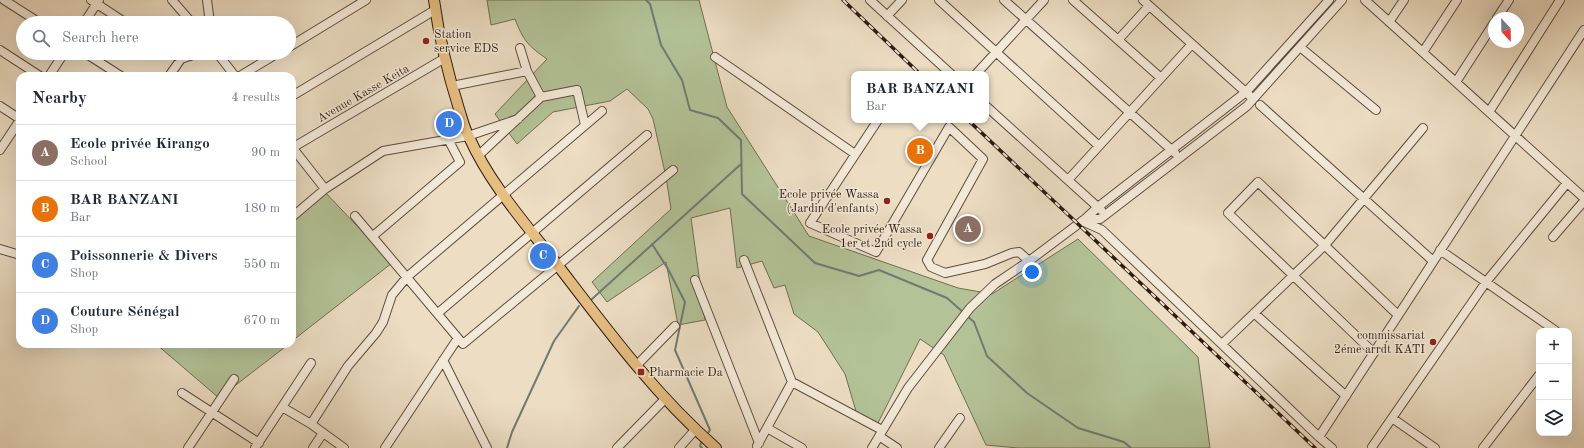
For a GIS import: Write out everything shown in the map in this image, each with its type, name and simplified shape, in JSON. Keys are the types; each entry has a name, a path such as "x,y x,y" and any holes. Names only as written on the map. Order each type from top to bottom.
{"main road":[{"path":"435,5 452,86 468,136 478,156 503,195 636,366 665,399 716,448"}],"street":[{"path":"4,0 29,16"},
{"path":"172,0 186,16"},
{"path":"207,0 209,16"},
{"path":"296,43 366,0"},
{"path":"870,0 948,71"},
{"path":"887,16 902,0"},
{"path":"939,0 1099,146"},
{"path":"1004,0 1180,157"},
{"path":"979,71 1044,0"},
{"path":"1073,0 1161,78"},
{"path":"872,448 908,388 970,308 996,284 1083,220 1246,92 1329,0"},
{"path":"1083,220 1100,219 1247,106 1342,0"},
{"path":"1365,0 1584,200 1553,237"},
{"path":"1389,22 1404,0"},
{"path":"1423,52 1457,0"},
{"path":"1501,12 1509,0"},
{"path":"1489,112 1560,0"},
{"path":"88,16 96,1 116,16"},
{"path":"1118,40 1147,2 1253,99"},
{"path":"296,93 435,5"},
{"path":"1319,437 1584,30"},
{"path":"1456,82 1488,32"},
{"path":"1068,180 1192,44"},
{"path":"1300,47 1376,110"},
{"path":"520,48 527,71 541,97"},
{"path":"0,50 34,72"},
{"path":"715,57 855,154"},
{"name":"Avenue Kasse Keita","path":"296,146 445,58"},
{"path":"52,72 59,60"},
{"path":"96,60 115,72"},
{"path":"172,72 180,60"},
{"path":"222,60 232,72"},
{"path":"247,72 266,60"},
{"path":"452,86 527,71"},
{"path":"478,156 541,97 576,90 585,125"},
{"path":"1260,105 1433,261"},
{"path":"0,106 16,116"},
{"path":"989,109 1106,214"},
{"path":"311,424 348,366 376,333 383,322 392,295 407,277 602,111"},
{"path":"296,214 325,189 383,151 468,136 518,119"},
{"path":"876,123 810,223 876,252 949,127 983,159 927,260 931,267 945,272 985,264 1012,253 1019,252 1029,261"},
{"path":"0,150 16,125"},
{"path":"1222,344 1325,245 1423,128"},
{"path":"438,313 647,134"},
{"path":"373,236 460,162 448,139"},
{"path":"296,153 325,189"},
{"path":"356,216 464,344 673,170"},
{"path":"1374,352 1228,213 1258,182 1398,315"},
{"path":"1372,447 1486,282 1567,183"},
{"path":"1083,220 1102,230 1332,448"},
{"path":"0,248 16,254"},
{"path":"1440,250 1552,328"},
{"path":"744,260 792,382 880,433 897,448"},
{"path":"695,280 757,446"},
{"path":"1254,313 1346,396"},
{"path":"636,366 675,326"},
{"path":"385,448 458,338"},
{"path":"443,360 487,448"},
{"path":"182,393 212,412 257,445 312,363"},
{"path":"1483,448 1536,378"},
{"path":"188,448 234,379"},
{"path":"757,446 792,382"},
{"path":"617,448 665,399"},
{"path":"282,407 311,424 344,448"},
{"path":"939,448 960,418"},
{"path":"1392,418 1435,448"},
{"path":"767,428 802,448"},
{"path":"679,448 696,430"},
{"path":"313,448 323,433"}],"green space":[{"path":"487,0 699,0 727,107 809,236 958,288 992,294 1078,239 1198,357 1210,448 1018,448 986,445 944,355 920,339 876,427 858,418 845,374 818,332 794,314 785,285 774,288 762,261 737,268 730,208 691,218 705,320 678,325 666,262 607,302 592,282 671,209 666,177 653,119 648,109 627,89 610,101 553,112 517,144 495,114 547,59 527,42 515,19 491,25"},
{"path":"324,191 392,263 296,338 296,210"},
{"path":"161,348 284,348 219,398"}],"waterway":[{"path":"646,0 650,4 661,45 682,80 690,110 718,118 741,140 742,194 815,263 859,276 879,270 947,298 964,313"},
{"path":"592,299 741,164"},
{"path":"652,244 668,269 685,302 675,350 710,430 708,433"},
{"path":"507,448 512,432 554,341 579,306"},
{"path":"967,316 974,322 987,356 1027,393 1078,428 1124,442 1131,448"},
{"path":"701,443 700,446 702,448"}],"railway":[{"path":"843,0 917,71"},
{"path":"971,123 1315,448"}],"place":[{"name":"Station service EDS","path":"426,41"},
{"name":"Couture Sénégal","path":"449,124"},
{"name":"BAR BANZANI","path":"920,151"},
{"name":"Ecole privée Wassa (Jardin d'enfants)","path":"887,201"},
{"name":"Ecole privée Kirango","path":"968,229"},
{"name":"Ecole privée Wassa 1er et 2nd cycle","path":"930,236"},
{"name":"Poissonnerie & Divers","path":"543,256"},
{"name":"commissariat 2éme arrdt KATI","path":"1433,342"},
{"name":"Pharmacie Da","path":"641,372"}]}
